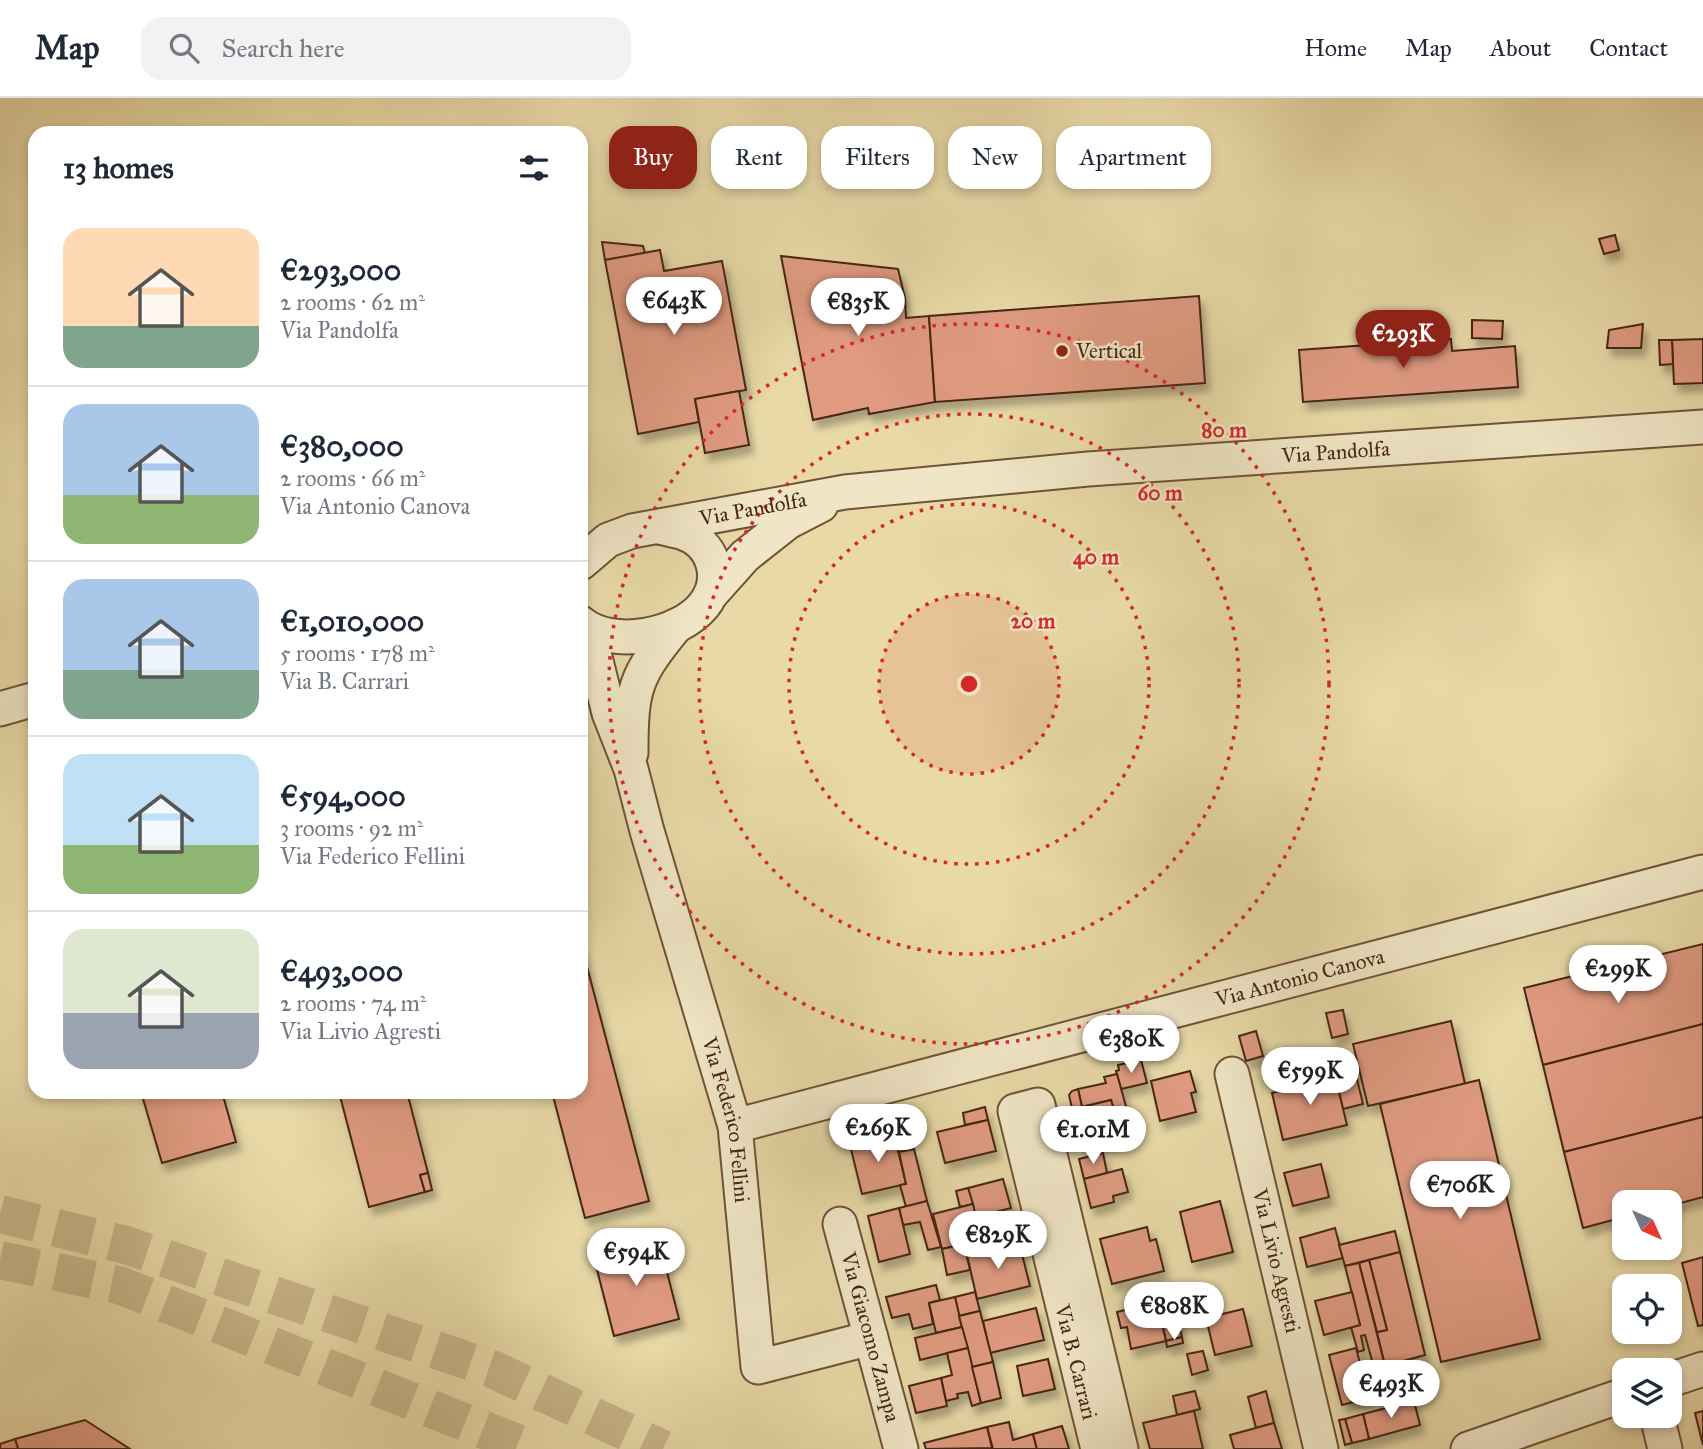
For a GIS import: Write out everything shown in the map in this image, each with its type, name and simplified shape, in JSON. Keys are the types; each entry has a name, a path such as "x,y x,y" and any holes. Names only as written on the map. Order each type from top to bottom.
{"street":[{"name":"Via Pandolfa","path":"594,544 632,531 845,492 1102,468 1703,427"},
{"name":"Via Pandolfa","path":"588,628 608,636 643,638 676,626 702,607 745,556 788,522 845,492"},
{"name":"Via Pandolfa","path":"659,527 682,532 702,544 712,558 715,577 712,593"},
{"name":"Via Federico Fellini","path":"631,769 631,709 638,680 650,657 676,626"},
{"name":"Via Federico Fellini","path":"588,640 609,713 631,769 734,1126 758,1367 871,1338"},
{"path":"0,709 28,701"},
{"name":"Via Antonio Canova","path":"734,1126 1703,872"},
{"name":"Via Livio Agresti","path":"1232,1074 1321,1449"},
{"name":"Via B. Carrari","path":"1098,1449 1015,1111 1038,1105 1121,1449"},
{"name":"Via Giacomo Zampa","path":"840,1224 901,1449"},
{"path":"1682,1376 1703,1368"},
{"path":"1468,1449 1612,1399"},
{"path":"1660,1428 1665,1449"}],"building":[{"path":"1615,235 1619,250 1604,254 1599,239"},
{"path":"602,242 643,246 645,253 605,260"},
{"path":"660,250 664,271 722,261 746,390 695,399 699,422 638,434 605,260"},
{"path":"781,256 898,269 905,298 906,318 929,316 935,402 869,414 868,408 813,420"},
{"path":"1199,296 1205,383 935,402 929,316"},
{"path":"1472,320 1503,321 1502,339 1472,338"},
{"path":"1643,324 1641,348 1607,348 1609,330"},
{"path":"1451,339 1452,351 1515,346 1518,387 1303,402 1299,350"},
{"path":"1703,339 1703,383 1674,384 1672,340"},
{"path":"1659,340 1672,340 1673,364 1660,365"},
{"path":"739,391 749,445 705,453 695,399"},
{"path":"1703,944 1703,1024 1543,1065 1524,988"},
{"path":"588,970 649,1201 585,1218 554,1099 588,1099"},
{"path":"1343,1010 1348,1034 1332,1038 1326,1013"},
{"path":"1451,1021 1465,1084 1368,1106 1353,1044"},
{"path":"1703,1024 1703,1117 1564,1152 1543,1065"},
{"path":"1256,1031 1263,1056 1246,1061 1239,1036"},
{"path":"1141,1060 1147,1083 1121,1089 1116,1071 1119,1070 1118,1065"},
{"path":"1354,1067 1363,1104 1343,1109 1334,1072"},
{"path":"1190,1071 1196,1092 1191,1093 1196,1112 1160,1121 1151,1081"},
{"path":"1334,1072 1347,1125 1283,1140 1272,1093 1298,1086 1298,1081"},
{"path":"1117,1074 1127,1110 1115,1113 1111,1100 1082,1107 1078,1089 1106,1083 1104,1077"},
{"path":"1479,1080 1540,1339 1441,1362 1380,1104"},
{"path":"1078,1089 1082,1107 1111,1100 1115,1113 1125,1110 1129,1125 1116,1128 1119,1138 1084,1146 1080,1128 1074,1129 1069,1109 1072,1108 1069,1095"},
{"path":"143,1099 224,1099 236,1142 162,1163"},
{"path":"341,1099 409,1099 428,1173 420,1175 425,1192 369,1207"},
{"path":"985,1107 988,1120 965,1125 963,1113"},
{"path":"1703,1117 1703,1197 1682,1203 1682,1190 1612,1190 1612,1220 1583,1228 1564,1152"},
{"path":"988,1120 996,1151 945,1163 937,1132"},
{"path":"894,1134 906,1184 862,1194 850,1145"},
{"path":"914,1149 927,1201 906,1207 900,1185 906,1184 899,1152"},
{"path":"1103,1153 1107,1173 1084,1179 1079,1159"},
{"path":"1321,1164 1329,1197 1293,1206 1284,1173"},
{"path":"1122,1169 1128,1192 1113,1196 1114,1202 1091,1208 1084,1179"},
{"path":"428,1173 432,1190 425,1192 420,1175"},
{"path":"1003,1179 1011,1208 976,1217 968,1188"},
{"path":"968,1188 973,1204 960,1207 956,1191"},
{"path":"927,1201 941,1247 928,1250 920,1222 903,1225 899,1208"},
{"path":"1220,1201 1233,1252 1192,1262 1180,1212"},
{"path":"973,1204 976,1217 958,1221 964,1244 942,1249 933,1214"},
{"path":"899,1208 910,1254 879,1262 868,1216"},
{"path":"1147,1227 1150,1241 1156,1239 1164,1271 1112,1284 1100,1239"},
{"path":"1335,1228 1343,1258 1307,1267 1300,1238"},
{"path":"1395,1231 1400,1252 1345,1266 1339,1245"},
{"path":"659,1241 679,1319 614,1336 594,1258"},
{"path":"1019,1242 1030,1286 977,1299 967,1255"},
{"path":"964,1244 970,1270 947,1275 942,1249"},
{"path":"1400,1252 1425,1355 1385,1366 1377,1332 1387,1330 1369,1260"},
{"path":"1703,1257 1703,1325 1698,1326 1682,1263"},
{"path":"1369,1260 1387,1330 1377,1332 1359,1263"},
{"path":"1359,1263 1385,1366 1374,1368 1365,1335 1361,1336 1364,1350 1358,1352 1351,1327 1360,1325 1345,1266"},
{"path":"936,1285 940,1300 929,1303 933,1324 913,1329 909,1314 892,1318 886,1297"},
{"path":"975,1292 980,1311 959,1316 955,1297"},
{"path":"1352,1292 1360,1325 1324,1335 1315,1301"},
{"path":"955,1297 962,1327 936,1333 929,1303"},
{"path":"1172,1299 1182,1337 1166,1341 1157,1302"},
{"path":"1157,1302 1166,1341 1131,1349 1127,1327 1121,1328 1117,1312"},
{"path":"1036,1308 1044,1340 990,1353 983,1321"},
{"path":"1243,1309 1252,1346 1215,1355 1206,1318"},
{"path":"980,1311 993,1362 972,1367 959,1316"},
{"path":"962,1327 968,1348 920,1360 915,1338"},
{"path":"1182,1337 1183,1343 1167,1347 1166,1341"},
{"path":"968,1348 981,1403 972,1406 968,1392 957,1394 958,1398 946,1401 941,1378 952,1375 947,1353"},
{"path":"1356,1348 1369,1398 1342,1405 1329,1355"},
{"path":"1203,1351 1208,1370 1192,1375 1187,1354"},
{"path":"1048,1359 1055,1389 1023,1396 1017,1366"},
{"path":"993,1362 1001,1398 981,1403 972,1367"},
{"path":"941,1378 947,1406 916,1413 909,1386"},
{"path":"1195,1391 1200,1409 1177,1415 1173,1396"},
{"path":"1266,1391 1274,1423 1256,1428 1248,1397"},
{"path":"1414,1401 1420,1425 1369,1439 1363,1414"},
{"path":"1194,1411 1203,1449 1150,1449 1143,1423"},
{"path":"1703,1411 1703,1445 1695,1413"},
{"path":"1363,1414 1369,1439 1352,1443 1345,1419"},
{"path":"1345,1419 1352,1443 1345,1445 1339,1420"},
{"path":"85,1420 130,1449 18,1449 15,1439"},
{"path":"1009,1422 1013,1440 1033,1434 1037,1449 993,1449 987,1427"},
{"path":"1274,1423 1282,1449 1234,1449 1230,1435"},
{"path":"1062,1426 1069,1449 1037,1449 1033,1434"},
{"path":"987,1427 992,1448 926,1449 924,1443"},
{"path":"15,1439 18,1449 0,1449 0,1444"}],"tunnel":[{"path":"0,1214 126,1245 492,1369 663,1449"},
{"path":"0,1260 119,1285 532,1449"}],"place":[{"name":"Vertical","path":"1062,351"}]}
